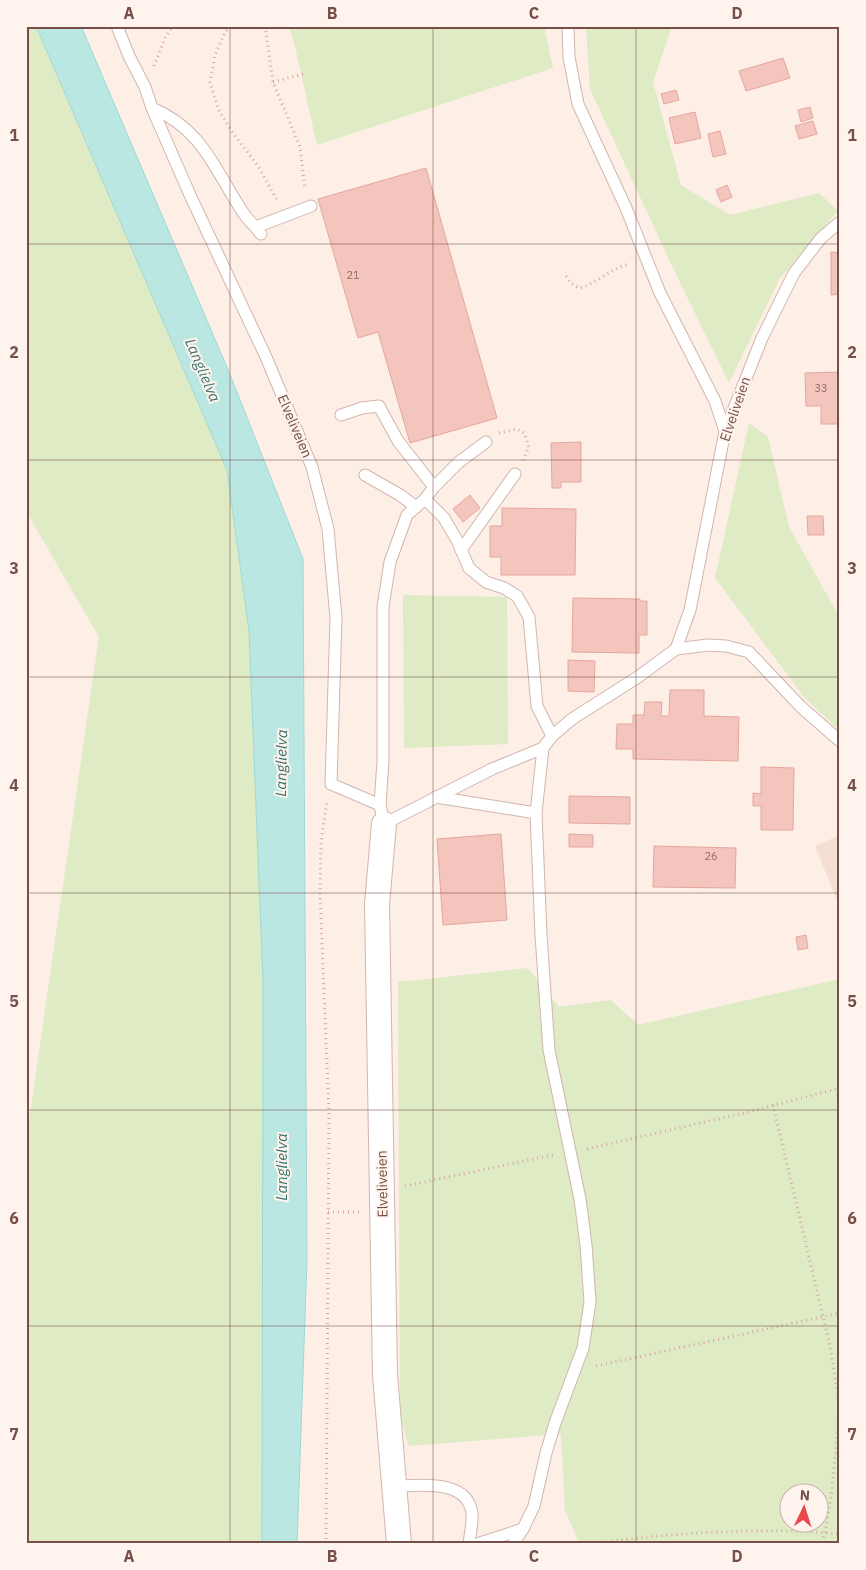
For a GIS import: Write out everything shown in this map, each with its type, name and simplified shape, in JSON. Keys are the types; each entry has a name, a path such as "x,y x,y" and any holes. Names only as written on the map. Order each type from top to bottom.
{"street":[{"name":"Elveliveien","path":"382,814 377,904 385,1375 398,1544"}],"lane":[{"name":"Elveliveien","path":"117,26 129,56 145,87 152,108 190,195 266,357 312,467 328,529 336,618 331,784"},
{"path":"568,26 569,57 578,104 626,208 660,293 715,400 725,431"},
{"path":"152,108 168,115 183,126 202,145 220,171 244,215 259,231 281,217 308,207"},
{"name":"Elveliveien","path":"676,649 690,610 725,431 762,338 794,273 821,238 840,222"},
{"path":"341,415 362,408 380,406 398,441 434,487"},
{"path":"382,814 383,607 390,562 407,515 425,499 459,462 486,442"},
{"path":"461,550 515,474"},
{"path":"365,475 400,495 416,507"},
{"path":"425,499 444,518 469,568 486,582 504,588 517,596 529,617 537,706 552,736"},
{"path":"331,784 382,814 436,797 492,769 543,748 552,736 572,719 638,677 676,649 708,645 726,646 749,652 802,706 840,741"},
{"path":"513,1544 524,1528 534,1506 553,1430 582,1348 590,1302 580,1199 549,1050 541,935 536,814 543,748"},
{"path":"436,797 536,814"},
{"path":"394,1486 431,1485 447,1487 465,1498 472,1513 470,1544"},
{"path":"477,1544 524,1528"}],"path":[{"path":"145,87 165,38 173,26"},
{"path":"230,26 224,34 215,55 210,82 218,109 233,134 258,166 278,202 281,217"},
{"path":"264,26 274,82 300,147 308,207"},
{"path":"274,82 304,74"},
{"path":"566,276 578,288 588,286 621,266 647,261"},
{"path":"486,442 494,434 508,430 516,429 524,433 529,447 515,474"},
{"path":"326,1544 329,1114 320,894 322,835 331,784"},
{"path":"328,1212 383,1201 570,1152 658,1133 840,1088"},
{"path":"772,1105 824,1317 836,1378 839,1414 832,1489 825,1533 821,1544"},
{"path":"575,1370 840,1313"},
{"path":"592,1544 660,1536 741,1532 795,1531 840,1534"}],"shaded area":[{"path":"840,835 840,908 815,846"}],"green space":[{"path":"26,26 36,26 227,470 249,631 263,981 262,1544 26,1544 26,1141 99,637 26,511"},
{"path":"289,26 544,26 553,68 317,145"},
{"path":"586,26 672,26 653,82 681,185 730,215 819,193 838,211 780,278 729,383 590,89"},
{"path":"749,423 768,437 789,527 840,618 840,731 805,698 715,578"},
{"path":"403,595 507,597 508,744 404,748"},
{"path":"528,968 559,1007 611,1000 638,1025 840,979 840,1544 580,1544 565,1511 561,1434 409,1446 400,1417 398,982"}],"water":[{"name":"Langlielva","path":"36,26 81,26 229,372 303,559 307,1261 297,1544 262,1544 263,981 249,631 227,470"}],"building":[{"path":"783,58 790,78 746,91 739,71"},
{"path":"676,90 679,100 664,104 661,94"},
{"path":"810,107 813,118 801,122 798,110"},
{"path":"695,112 701,138 675,144 669,118"},
{"path":"813,121 817,134 799,139 795,126"},
{"path":"720,131 726,154 713,157 708,134"},
{"path":"426,168 497,418 410,443 378,332 358,338 318,199"},
{"path":"727,185 732,197 721,202 716,190"},
{"path":"831,252 840,253 840,294 831,295"},
{"path":"840,372 840,424 821,424 821,406 806,406 805,373"},
{"path":"581,442 581,482 561,482 561,488 552,488 551,443"},
{"path":"470,495 480,508 463,522 453,509"},
{"path":"502,508 576,509 575,575 501,575 501,557 490,557 490,526 502,526"},
{"path":"807,516 823,516 824,535 808,535"},
{"path":"573,598 640,599 640,601 647,601 647,635 639,635 639,653 572,652"},
{"path":"568,660 595,661 594,692 568,691"},
{"path":"670,690 704,690 704,716 739,717 738,761 633,759 633,749 616,749 617,724 633,724 633,715 644,715 645,702 662,702 661,716 669,716"},
{"path":"761,767 794,768 793,830 761,830 761,806 753,806 753,793 761,794"},
{"path":"569,796 630,797 630,824 569,823"},
{"path":"501,834 507,920 443,925 437,839"},
{"path":"569,834 593,835 593,847 569,847"},
{"path":"654,846 736,848 735,888 653,887"},
{"path":"806,935 808,948 798,950 796,937"}]}
